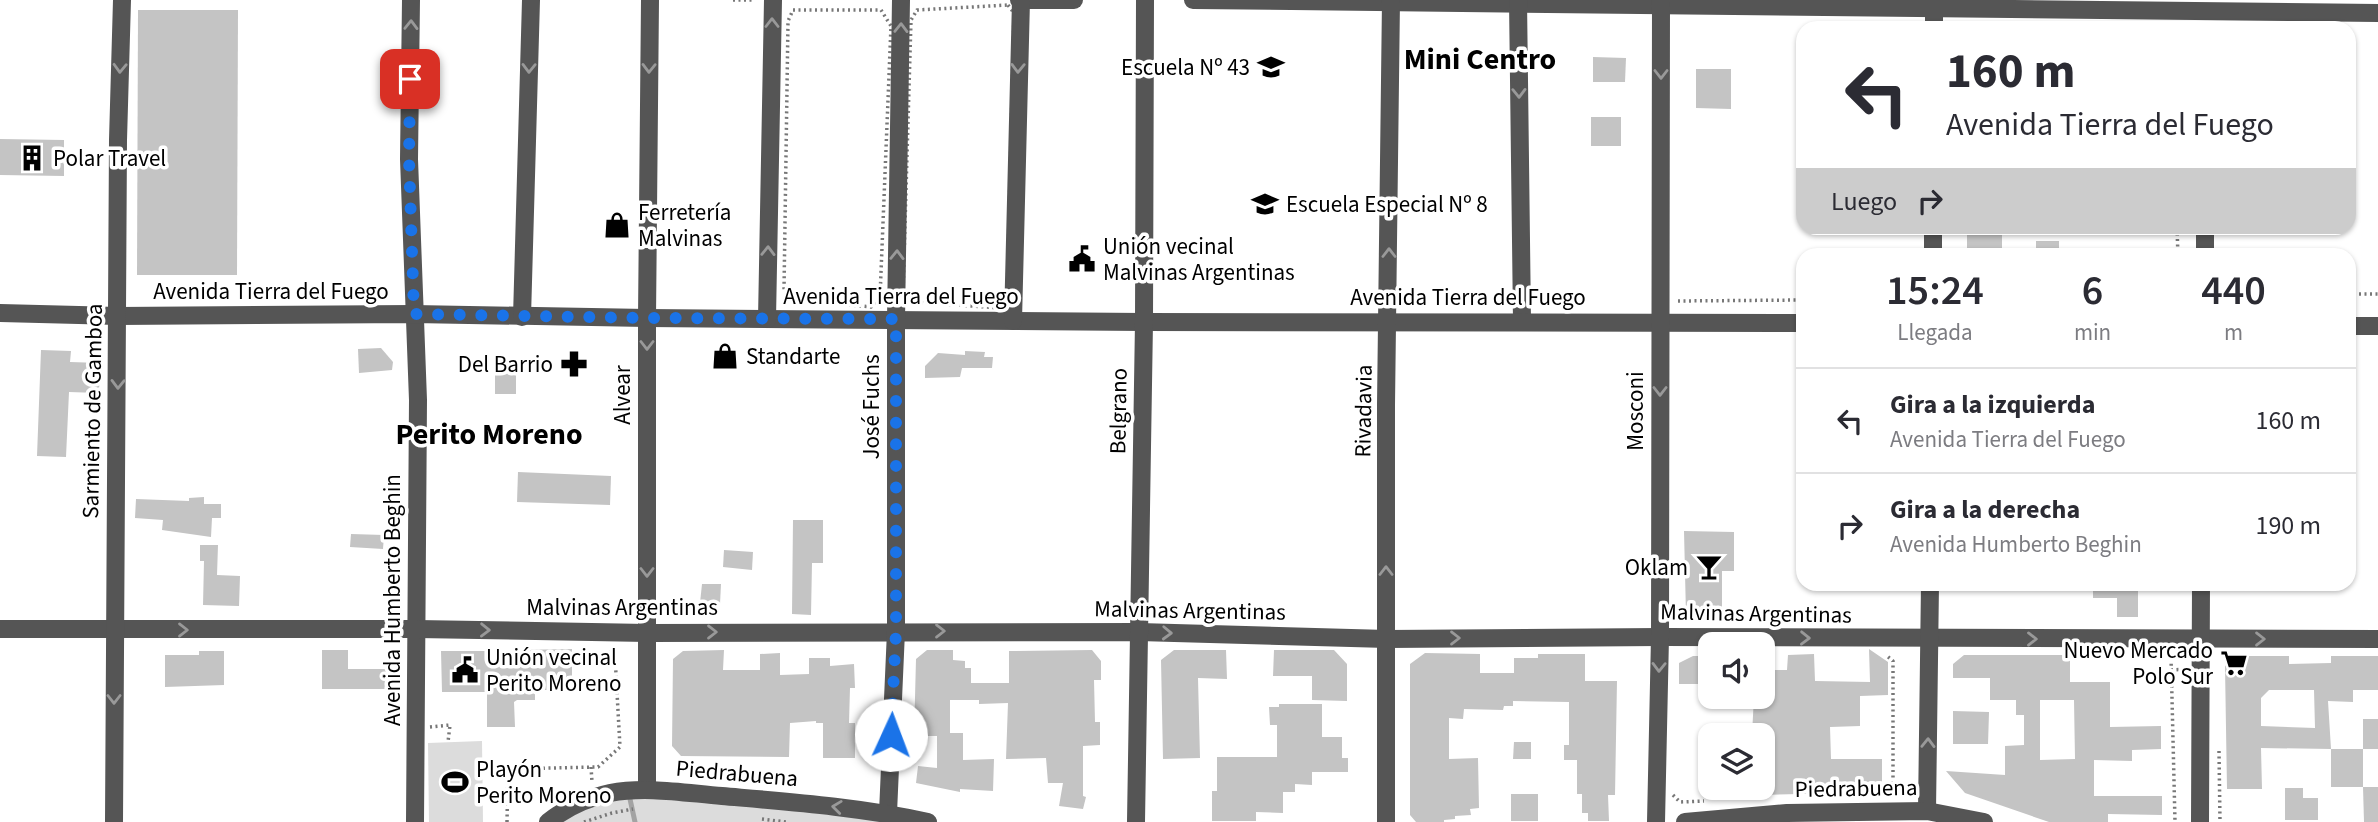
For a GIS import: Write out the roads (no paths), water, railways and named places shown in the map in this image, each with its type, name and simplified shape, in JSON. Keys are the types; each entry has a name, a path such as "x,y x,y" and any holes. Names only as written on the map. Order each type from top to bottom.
{"street":[{"name":"Sarmiento de Gamboa","path":"114,822 118,140 122,0"},
{"name":"Avenida Humberto Beghin","path":"411,0 409,159 418,400 415,822"},
{"path":"522,317 531,0"},
{"name":"Alvear","path":"647,790 650,0"},
{"path":"767,319 772,0"},
{"name":"José Fuchs","path":"888,813 896,631 896,319 901,0"},
{"path":"1013,321 1020,0 1074,0"},
{"name":"Belgrano","path":"1136,822 1144,322 1145,0"},
{"path":"1193,0 2205,5 2378,13"},
{"name":"Rivadavia","path":"1386,822 1386,405 1391,0"},
{"path":"1518,2 1522,321"},
{"name":"Mosconi","path":"1656,822 1660,637 1661,3"},
{"name":"Avenida Tierra del Fuego","path":"0,313 118,316 414,314 1144,322 1796,323"},
{"path":"2356,326 2378,326"},
{"path":"1927,811 1930,591"},
{"path":"2200,822 2201,591"},
{"name":"Malvinas Argentinas","path":"0,629 417,629 647,633 1139,632 1387,639 2378,639"},
{"name":"Piedrabuena","path":"548,822 565,809 592,798 647,790 888,813 928,822"},
{"name":"Piedrabuena","path":"1685,822 1787,813 1927,811 1984,822"}],"waterway":[{"path":"630,799 635,822"}],"place":[{"name":"Escuela Nº 43","path":"1271,67"},
{"name":"Polar Travel","path":"32,158"},
{"name":"Escuela Especial Nº 8","path":"1265,204"},
{"name":"Ferretería Malvinas","path":"617,225"},
{"name":"Unión vecinal Malvinas Argentinas","path":"1082,259"},
{"name":"Standarte","path":"725,356"},
{"name":"Del Barrio","path":"574,364"},
{"name":"Oklam","path":"1709,567"},
{"name":"Nuevo Mercado Polo Sur","path":"2234,663"},
{"name":"Unión vecinal Perito Moreno","path":"465,670"},
{"name":"Playón Perito Moreno","path":"455,782"}],"district":[{"name":"Mini Centro","path":"1480,59"},
{"name":"Perito Moreno","path":"489,434"}]}
